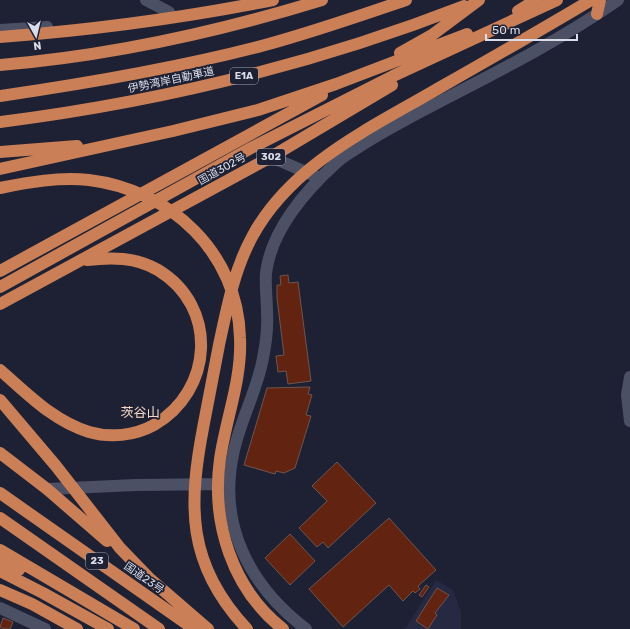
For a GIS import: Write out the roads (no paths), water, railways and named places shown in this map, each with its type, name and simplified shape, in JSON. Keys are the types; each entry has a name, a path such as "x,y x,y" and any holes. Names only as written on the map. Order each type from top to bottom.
{"highway":[{"path":"0,37 54,33 144,22 273,0"},
{"path":"0,65 86,54 164,40 239,24 322,0"},
{"name":"伊勢湾岸自動車道","path":"0,96 72,86 163,69 264,45 338,23 406,0"},
{"name":"伊勢湾岸自動車道","path":"0,122 124,103 206,86 292,64 366,42 480,0"},
{"name":"国道302号","path":"0,271 432,35 480,0"},
{"name":"国道302号","path":"0,304 271,156 536,0"},
{"path":"0,169 174,131 236,116 298,98 554,0"},
{"path":"0,286 251,148 393,76 557,0"},
{"path":"247,629 223,601 213,585 199,547 196,531 194,493 199,447 224,320 237,272 252,236 275,201 308,169 325,156 591,0"},
{"path":"597,14 600,0"},
{"path":"0,59 86,54"},
{"path":"0,152 78,146 174,131"},
{"path":"0,188 43,180 66,179 88,180 131,189 151,198 186,222 200,235 211,250 222,268 230,286 239,320 240,338 238,380 220,458 218,497 223,533 228,553 247,589 259,606 275,623 283,629"},
{"path":"0,296 33,279 70,264 86,260 101,259 130,260 158,270 170,279 180,290 196,313 201,343 197,374 184,399 174,411 162,420 149,428 135,433 104,435 89,432 64,421 37,403 0,370"},
{"path":"0,400 56,466 120,548 149,578 208,629"},
{"path":"0,453 80,516 202,629"},
{"name":"国道23号","path":"0,493 194,629"},
{"name":"23","path":"0,518 159,629"},
{"path":"0,550 135,629"},
{"path":"0,560 135,629"},
{"path":"0,571 108,629"},
{"path":"0,590 32,604 78,629"}],"street":[{"path":"146,0 169,12"},
{"path":"0,30 106,23 250,0"},
{"path":"306,629 275,602 259,582 244,557 233,525 229,505 229,484 233,455 256,386 262,364 266,339 268,313 266,272 271,251 282,227 299,202 319,178 337,161 382,132 527,56 618,0"},
{"path":"271,156 319,178"},
{"path":"630,377 627,395 630,421"},
{"path":"47,489 136,485 229,484"},
{"path":"0,608 45,629"}],"district":[{"name":"茨谷山","path":"140,412"}]}
